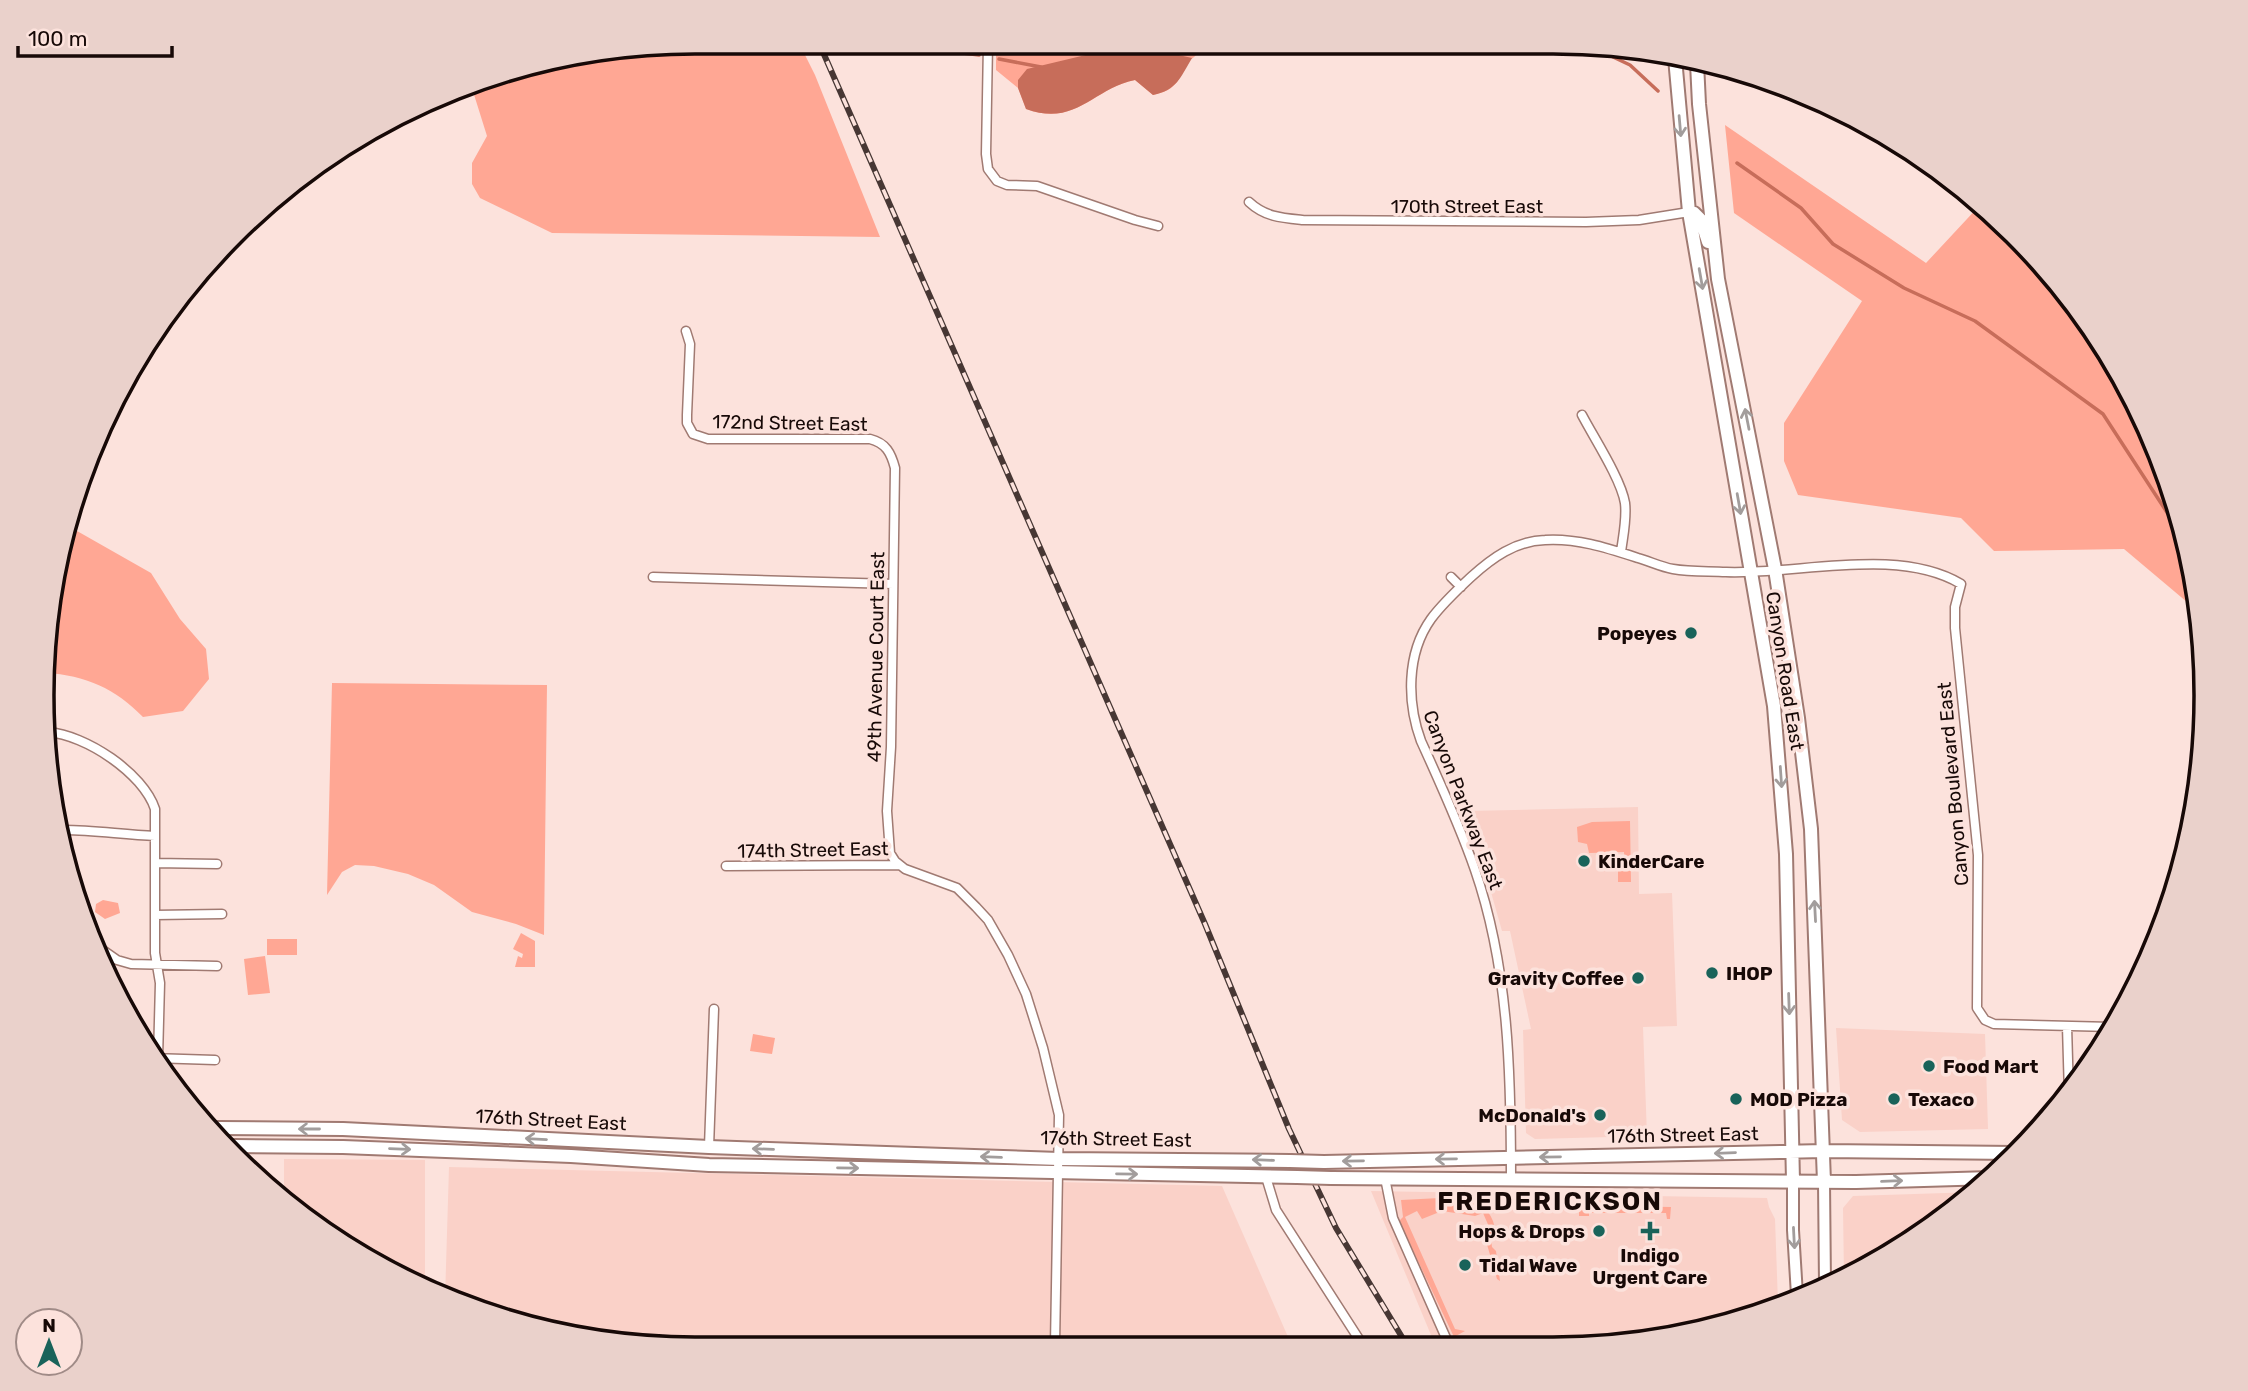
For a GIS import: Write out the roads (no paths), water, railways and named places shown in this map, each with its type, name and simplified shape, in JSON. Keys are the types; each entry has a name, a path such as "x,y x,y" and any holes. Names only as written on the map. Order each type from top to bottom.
{"main road":[{"name":"Canyon Road East","path":"1676,67 1689,212 1774,706 1780,766 1786,854 1793,1230 1797,1289"},
{"name":"Canyon Road East","path":"1697,71 1718,279 1775,569 1798,718 1811,829 1824,1151 1825,1276"},
{"path":"1689,212 1695,213 1701,220 1718,279"},
{"name":"176th Street East","path":"222,1128 343,1129 709,1147 1059,1159 1324,1161 1824,1151 2002,1153"},
{"name":"176th Street East","path":"239,1146 343,1147 571,1156 709,1165 1266,1177 1824,1182 1975,1178"},
{"path":"571,1156 576,1149 666,1152 688,1146"}],"street":[{"path":"988,54 986,154 988,169 997,181 1007,186 1037,186 1158,226"},
{"name":"170th Street East","path":"1249,202 1265,214 1277,218 1303,220 1586,222 1639,220 1689,212"},
{"name":"172nd Street East","path":"686,331 690,344 687,415 691,432 699,437 859,438 876,440 887,448"},
{"path":"1582,415 1625,501 1626,520 1621,552"},
{"name":"49th Avenue Court East","path":"887,448 895,468 891,747 887,811 890,853 899,864"},
{"name":"Canyon Parkway East","path":"1511,1178 1510,1083 1496,950 1475,868 1413,721 1411,699 1414,659 1420,638 1431,619 1491,558 1517,546 1542,540 1587,542 1672,569 1750,571"},
{"name":"Canyon Boulevard East","path":"1775,569 1873,565 1923,569 1946,575 1961,584 1955,607 1955,628 1978,855 1977,1008 1985,1020 1994,1024 2102,1026"},
{"path":"1750,571 1775,569"},
{"path":"653,577 893,584"},
{"path":"1451,577 1461,587"},
{"path":"56,734 73,737 104,753 145,789 155,809 155,915 160,983 156,1042"},
{"path":"69,830 155,836"},
{"path":"155,863 218,864"},
{"path":"899,864 963,893 988,920 1026,994 1043,1048 1059,1115 1055,1337"},
{"name":"174th Street East","path":"726,866 899,864"},
{"path":"155,915 222,914"},
{"path":"108,953 124,963 217,966"},
{"path":"709,1147 714,1009"},
{"path":"2067,1026 2068,1076"},
{"path":"167,1058 215,1060"},
{"path":"1266,1177 1276,1210 1358,1337"},
{"path":"1385,1178 1392,1217 1446,1337"}],"waterway":[{"path":"971,54 979,55"},
{"path":"1615,58 1630,65 1658,91"},
{"path":"999,59 1041,67"},
{"path":"1737,163 1801,208 1833,244 1904,288 1975,321 2103,414 2167,512"}],"railway":[{"path":"824,54 1205,924 1289,1129 1336,1228 1402,1337"}],"place":[{"name":"Popeyes","path":"1691,633"},
{"name":"KinderCare","path":"1584,861"},
{"name":"IHOP","path":"1712,973"},
{"name":"Gravity Coffee","path":"1638,978"},
{"name":"Food Mart","path":"1929,1066"},
{"name":"MOD Pizza","path":"1736,1099"},
{"name":"Texaco","path":"1894,1099"},
{"name":"McDonald's","path":"1600,1115"},
{"name":"Hops & Drops","path":"1599,1231"},
{"name":"Indigo Urgent Care","path":"1650,1231"},
{"name":"Tidal Wave","path":"1465,1265"}],"district":[{"name":"FREDERICKSON","path":"1550,1201"}]}
